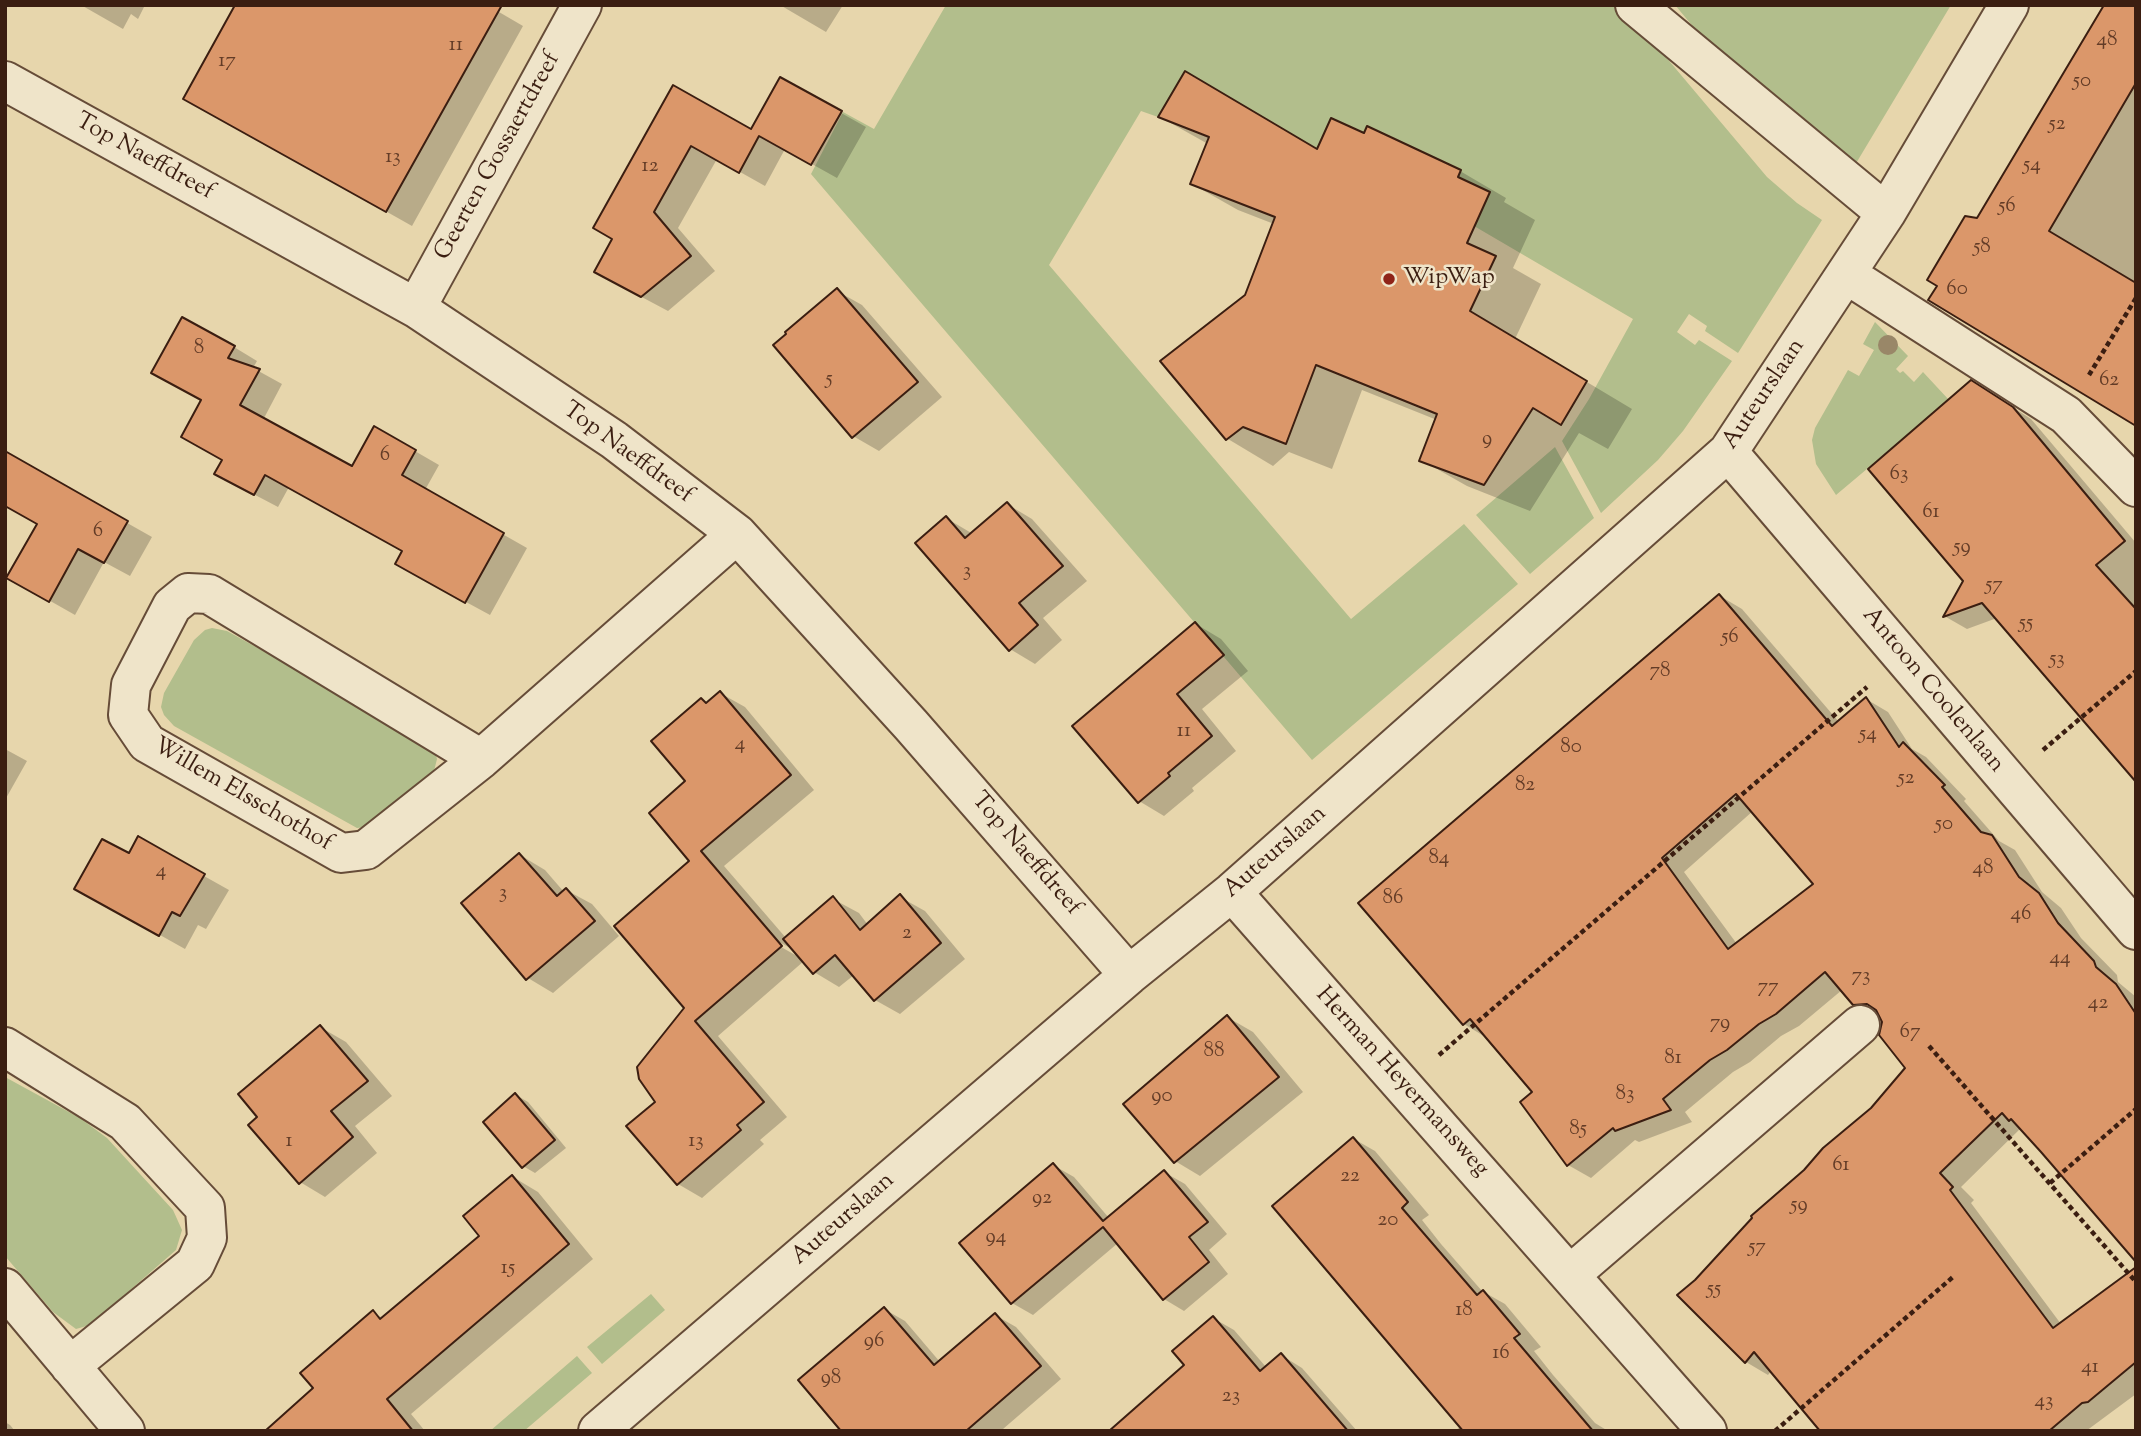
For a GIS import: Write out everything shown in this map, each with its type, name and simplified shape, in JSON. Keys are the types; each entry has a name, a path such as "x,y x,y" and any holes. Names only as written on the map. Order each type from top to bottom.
{"street":[{"name":"Geerten Gossaertdreef","path":"416,308 582,5"},
{"path":"1635,5 1886,213"},
{"name":"Auteurslaan","path":"598,1431 1129,975 1232,892 1728,453 1886,213 2009,5"},
{"name":"Top Naeffdreef","path":"5,81 416,308 614,440 737,534 911,724 1129,975"},
{"path":"1846,274 2066,415 2136,487"},
{"name":"Antoon Coolenlaan","path":"1728,453 2136,930"},
{"name":"Willem Elsschothof","path":"481,759 209,594 188,593 172,606 131,685 128,715 147,743 341,853 366,850 481,759 737,534"},
{"name":"Herman Heyermansweg","path":"1232,892 1707,1431"},
{"path":"1571,1274 1860,1026"},
{"path":"5,1047 125,1122 205,1208 208,1238 195,1264 70,1366"},
{"path":"5,1288 125,1431"}],"path":[{"path":"2066,415 2136,298"},
{"path":"1404,1086 1903,656"},
{"path":"2007,780 2136,671"},
{"path":"1929,1046 2136,1282"},
{"path":"2050,1183 2136,1109"},
{"path":"1775,1431 1953,1277"}],"green space":[{"path":"946,5 1622,5 1767,177 1822,220 1738,353 1705,331 1707,326 1689,314 1677,332 1695,345 1699,340 1732,361 1683,431 1658,460 1601,513 1562,441 1589,399 1633,319 1474,226 1490,192 1458,177 1461,170 1368,126 1364,133 1332,118 1308,168 1185,72 1158,117 1141,111 1049,265 1351,619 1464,524 1518,584 1312,760 811,174 843,112 874,129"},
{"path":"1675,5 1951,5 1843,185 1781,132"},
{"path":"1875,322 1908,356 1896,369 1900,373 1903,371 1914,382 1923,372 1949,400 1836,495 1816,464 1812,440 1815,428 1848,370 1859,376 1874,350 1863,344"},
{"path":"1555,447 1594,518 1530,574 1476,515"},
{"path":"212,628 227,631 425,740 437,759 433,775 366,827 357,828 174,726 161,707 164,693 194,640 205,630"},
{"path":"5,1077 80,1118 107,1138 173,1210 182,1230 176,1250 90,1325 76,1329 53,1312 5,1256"},
{"path":"651,1294 665,1310 602,1364 587,1347"},
{"path":"577,1356 592,1373 524,1431 490,1431"}],"building":[{"path":"235,5 502,5 386,212 183,99"},
{"path":"2104,5 2136,5 2136,83 2049,231 2136,283 2136,426 1928,300 1937,286 1927,280 1965,216 1977,218"},
{"name":"WipWap","path":"1185,71 1317,149 1331,118 1364,133 1367,126 1461,170 1458,177 1490,192 1467,243 1496,256 1470,311 1587,381 1561,425 1533,408 1484,485 1419,461 1437,414 1316,365 1286,444 1243,427 1226,440 1160,361 1245,295 1275,217 1190,184 1209,137 1158,117"},
{"path":"780,77 842,111 811,165 759,136 739,173 691,146 654,212 691,256 641,297 594,272 612,239 593,228 673,85 751,129"},
{"path":"837,288 918,382 852,438 773,345"},
{"path":"182,317 235,346 228,358 260,369 240,405 352,466 374,426 416,450 402,475 504,533 465,603 395,564 402,551 265,475 254,495 214,474 222,460 181,437 201,400 151,373"},
{"path":"1971,380 2013,407 2125,541 2096,565 2136,609 2136,782 1982,603 1943,617 1963,581 1868,469"},
{"path":"5,451 128,521 104,563 78,549 49,602 6,578 37,524 5,506"},
{"path":"1007,502 1063,566 1019,603 1038,625 1009,651 915,543 946,516 965,538"},
{"path":"1719,594 1832,726 1866,697 1899,747 1903,742 1945,785 1942,787 1981,832 1992,835 2019,877 2039,893 2058,923 2094,961 2096,967 2116,984 2136,1014 2136,1262 2041,1152 2011,1119 2009,1121 2002,1113 1940,1173 1953,1187 1950,1190 2053,1328 2136,1267 2136,1362 2049,1431 1820,1431 1754,1352 1745,1363 1677,1295 1695,1280 1751,1216 1804,1170 1823,1148 1871,1108 1905,1068 1879,1035 1882,1022 1876,1010 1867,1004 1853,1005 1825,972 1776,1014 1710,1060 1663,1099 1671,1110 1615,1131 1613,1128 1567,1166 1520,1102 1532,1092 1470,1019 1463,1025 1358,903","holes":["1736,794 1813,884 1728,949 1662,858"]},
{"path":"1195,622 1224,655 1177,694 1212,736 1168,773 1170,776 1138,803 1072,726"},
{"path":"720,691 791,775 701,851 782,946 695,1021 764,1102 737,1125 741,1130 677,1185 626,1126 655,1102 639,1079 637,1067 684,1008 614,926 689,861 649,813 685,781 651,741 701,698 706,703"},
{"path":"138,836 205,874 180,916 172,912 159,936 74,889 102,839 129,853"},
{"path":"519,853 557,896 566,888 595,921 526,980 461,903"},
{"path":"900,894 941,943 874,1001 835,955 813,974 783,939 833,896 860,930"},
{"path":"1227,1015 1279,1077 1174,1163 1123,1104"},
{"path":"320,1025 368,1081 331,1111 353,1137 299,1184 248,1125 257,1117 238,1094"},
{"path":"515,1093 555,1140 522,1168 483,1122"},
{"path":"1353,1137 1408,1202 1402,1208 1477,1295 1483,1290 1520,1334 1514,1338 1593,1431 1463,1431 1272,1206"},
{"path":"1053,1163 1103,1221 1164,1170 1208,1222 1189,1237 1209,1262 1163,1300 1103,1227 1011,1304 959,1243"},
{"path":"512,1175 569,1244 387,1399 413,1431 265,1431 313,1388 300,1373 373,1310 380,1319 479,1236 463,1216"},
{"path":"884,1307 934,1365 995,1313 1041,1366 966,1431 841,1431 798,1380"},
{"path":"1213,1316 1260,1371 1281,1353 1348,1431 1109,1431 1184,1365 1172,1351"}],"place":[{"name":"WipWap","path":"1389,279"}]}
